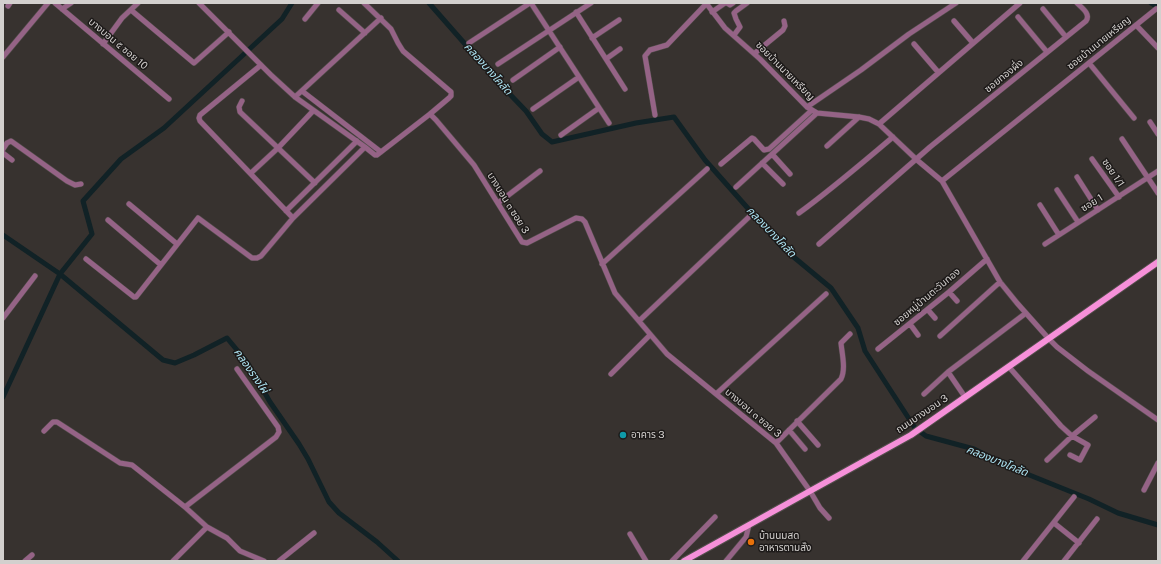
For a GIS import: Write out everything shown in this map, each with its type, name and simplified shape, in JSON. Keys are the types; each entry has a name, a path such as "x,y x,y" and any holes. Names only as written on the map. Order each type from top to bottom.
{"main road":[{"name":"ถนนบางบอน 3","path":"684,561 926,425 1158,262"}],"street":[{"path":"3,57 48,3"},
{"name":"บางบอน ๕ ซอย 10","path":"55,3 169,99"},
{"path":"62,9 72,3"},
{"path":"103,44 122,18 138,3"},
{"path":"199,3 295,98 376,155 430,114 451,96 451,92 403,51 391,29 364,3"},
{"path":"305,19 318,3"},
{"path":"469,43 531,3 550,30 579,78 609,123"},
{"path":"498,64 591,3"},
{"path":"655,115 645,56 650,50 667,45 706,3"},
{"name":"ซอยบ้านนายเหรียญ","path":"706,3 726,28 755,53 812,110 869,119 879,124 916,160 942,181 1000,282 1049,339 1058,348 1088,371 1158,420"},
{"path":"712,12 726,3 730,5 733,3"},
{"path":"734,35 740,27 734,13 747,3"},
{"path":"721,164 752,138 764,150 770,149 812,110 861,70 909,34 956,3"},
{"path":"879,124 1020,3"},
{"name":"ซอยทองผึ่ง","path":"819,244 930,147 1088,18 1088,15 1077,3"},
{"path":"1043,9 1066,37"},
{"path":"131,10 194,62 229,32"},
{"path":"339,10 365,33"},
{"name":"ซอยบ้านนายเหรียญ","path":"942,181 1156,10"},
{"path":"576,12 625,89"},
{"path":"1018,17 1047,52"},
{"path":"295,98 381,18"},
{"path":"592,38 619,20"},
{"path":"954,20 973,43"},
{"path":"755,53 783,30 785,26 784,21"},
{"path":"1136,25 1158,48"},
{"path":"914,44 938,72"},
{"path":"513,80 560,47"},
{"path":"606,59 620,49"},
{"path":"1089,63 1134,118"},
{"path":"261,65 198,118 293,218"},
{"path":"534,109 579,78"},
{"path":"302,92 381,152"},
{"path":"242,101 238,110 315,183"},
{"path":"561,135 599,108"},
{"path":"736,187 772,154 812,110"},
{"path":"251,174 313,111"},
{"name":"บางบอน ๓ ซอย 3","path":"430,114 474,165 521,240 525,243 576,218 582,219 585,222 612,290 667,354 776,443 810,491 820,508 829,518"},
{"path":"827,146 859,117"},
{"path":"1150,122 1158,134"},
{"path":"799,213 824,193 837,185 893,137"},
{"path":"1122,139 1158,193"},
{"path":"3,149 8,142 11,141 67,181 75,185 81,184"},
{"path":"286,211 356,142"},
{"path":"86,259 134,297 139,295 198,218 252,258 257,258 261,256 293,218 364,147"},
{"path":"3,153 12,160"},
{"path":"772,154 790,174"},
{"name":"ซอย 1/1","path":"1092,159 1119,197"},
{"path":"762,163 783,184"},
{"path":"602,264 707,169"},
{"path":"498,203 540,171"},
{"name":"ซอย 1","path":"1045,244 1158,171"},
{"path":"1077,177 1098,210"},
{"path":"1057,190 1078,222"},
{"path":"129,204 178,244"},
{"path":"1040,205 1058,235"},
{"path":"639,321 750,216"},
{"path":"108,220 161,265"},
{"name":"ซอยหมู่บ้านตะวันทอง","path":"878,349 950,292 987,259"},
{"path":"3,318 35,276"},
{"path":"940,336 1000,282"},
{"path":"950,292 957,301"},
{"path":"716,394 826,294"},
{"path":"928,310 934,318"},
{"path":"924,394 948,372 1026,313"},
{"path":"910,324 918,335"},
{"path":"776,443 841,378 844,369 840,343 850,334"},
{"path":"611,374 650,335"},
{"path":"1009,367 1061,426 1072,436 1088,446 1080,460 1070,455"},
{"path":"185,507 276,437 279,432 278,427 237,369"},
{"path":"948,372 965,397"},
{"path":"1047,460 1095,417"},
{"path":"797,421 818,445"},
{"path":"44,431 53,422 57,422 120,463 132,465 185,507 207,527 227,538 240,551 264,561"},
{"path":"789,430 805,449"},
{"path":"1144,490 1158,463"},
{"path":"1024,560 1074,497"},
{"path":"672,561 715,517"},
{"path":"1064,561 1097,519"},
{"path":"1054,523 1079,543"},
{"path":"726,561 746,537 750,525"},
{"path":"173,561 207,527"},
{"path":"279,561 314,533"},
{"path":"630,534 646,561"},
{"path":"26,561 32,555"}],"waterway":[{"path":"3,397 60,274 92,234 83,201 121,159 164,128 282,19 292,3"},
{"name":"คลองบางโคลัด","path":"429,3 501,85 526,111 542,134 552,142 636,123 674,117 705,160 784,249 831,288 858,328 865,351 915,428 926,436 974,449 1012,468 1089,499 1118,513 1158,525"},
{"path":"1151,3 1158,7"},
{"name":"คลองรางไผ่","path":"3,235 60,274 163,360 175,363 227,338 247,362 270,402 299,444 329,502 339,513 377,542 398,561"}],"place":[{"name":"อาคาร 3","path":"623,435"},
{"name":"บ้านนมสด อาหารตามสั่ง","path":"751,542"}]}
